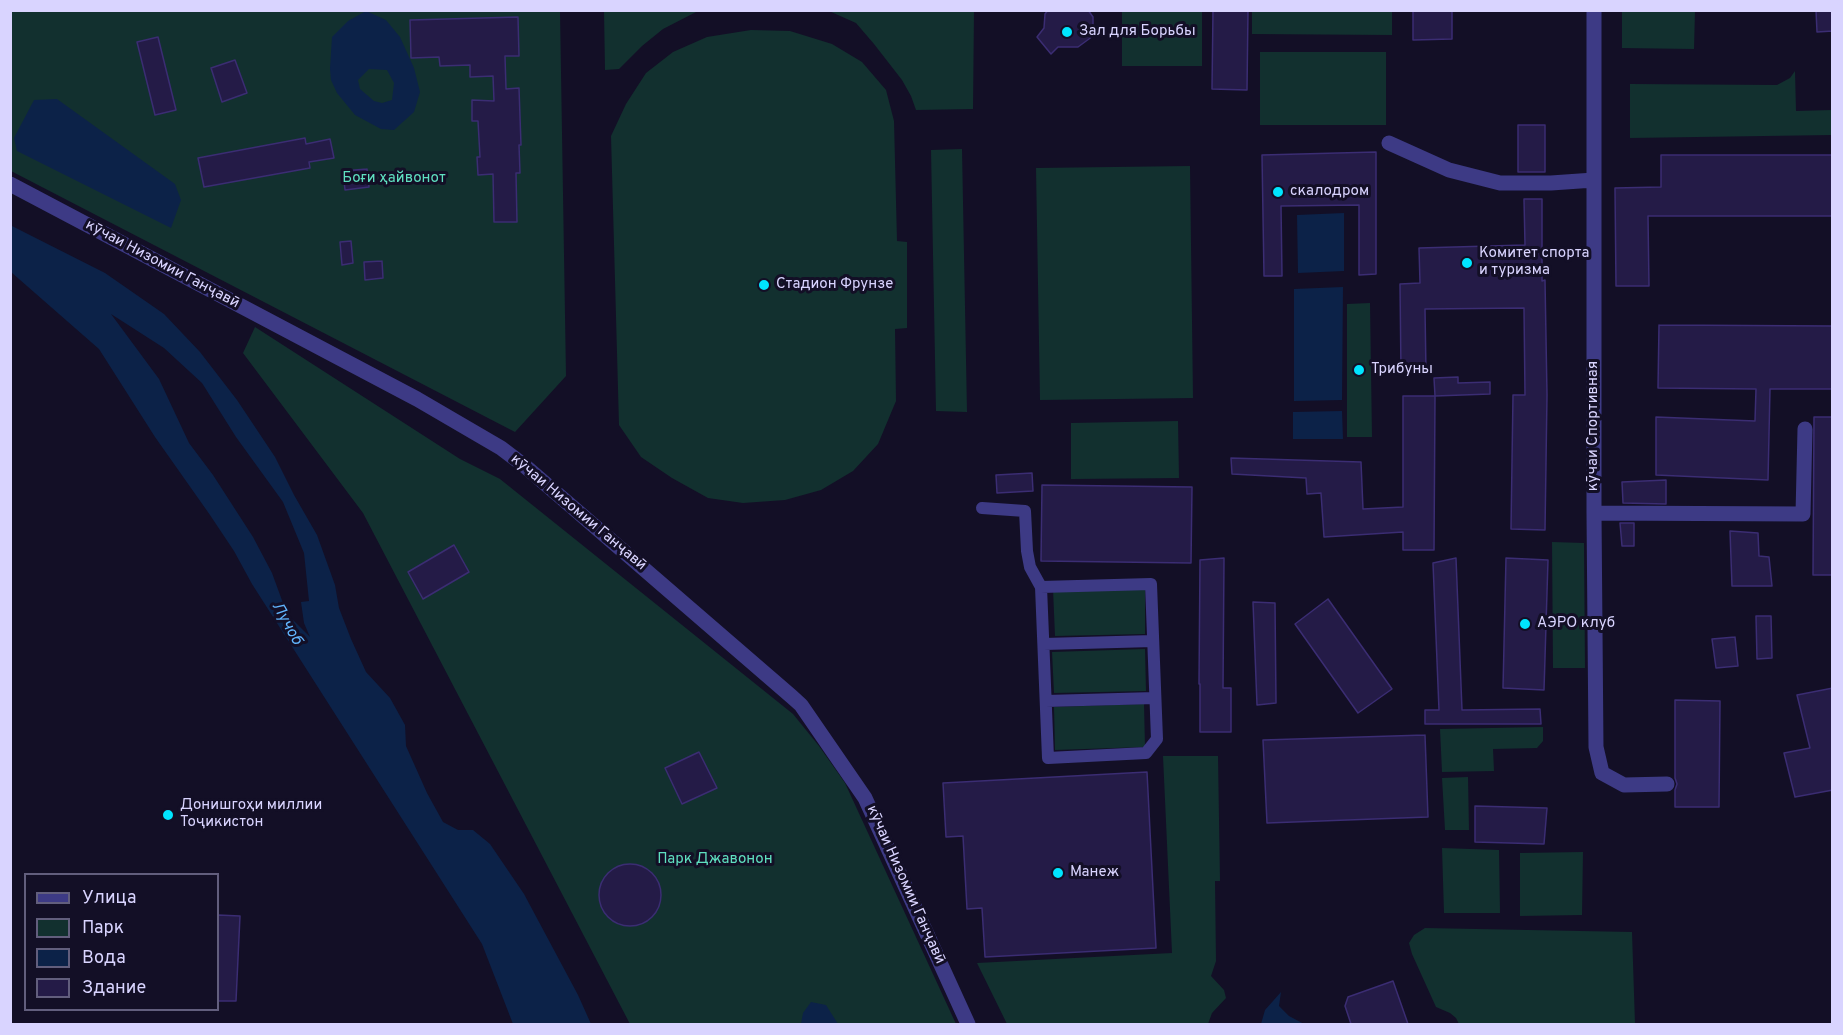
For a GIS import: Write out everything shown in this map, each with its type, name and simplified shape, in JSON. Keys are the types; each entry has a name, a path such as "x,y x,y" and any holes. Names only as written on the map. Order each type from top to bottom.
{"street":[{"name":"кӯчаи Спортивная","path":"1594,10 1596,747 1602,773 1624,785 1667,784"},
{"path":"1389,143 1449,170 1500,183 1594,180"},
{"name":"кӯчаи Низомии Ганҷавӣ","path":"10,184 417,399 501,448 590,521 796,700 865,798 968,1024"},
{"path":"1594,513 1803,514 1805,429"},
{"path":"982,508 1025,511 1030,567 1041,586 1048,758 1146,753 1157,740 1152,584 1041,586"},
{"path":"1044,644 1154,640"},
{"path":"1046,701 1155,698"}],"green space":[{"path":"604,10 698,11 663,29 619,69 605,70"},
{"name":"Боғи ҳайвонот","path":"10,11 560,11 566,376 515,432 11,171"},
{"path":"829,11 974,11 973,109 916,110 902,80 856,23"},
{"path":"1122,11 1202,11 1202,66 1122,66"},
{"path":"1252,11 1392,11 1392,35 1252,34"},
{"path":"1622,11 1695,11 1694,49 1622,48"},
{"path":"751,30 790,31 832,44 862,62 886,90 894,121 897,241 907,242 907,328 895,329 896,401 878,444 853,471 821,490 785,500 743,503 708,498 672,478 641,457 619,425 611,136 626,104 646,73 673,52 707,37"},
{"path":"1260,52 1386,52 1386,125 1260,125"},
{"path":"1795,71 1796,111 1832,110 1832,135 1630,138 1630,84 1777,85 1790,78"},
{"path":"962,149 967,412 936,411 931,150"},
{"path":"1190,166 1193,398 1040,400 1036,168"},
{"name":"Трибуны","path":"1370,303 1372,437 1347,437 1347,304"},
{"name":"Парк Джавонон","path":"255,327 460,459 500,479 793,714 845,783 956,1024 630,1024 363,513 243,353"},
{"path":"1178,421 1179,478 1071,479 1071,423"},
{"path":"1552,542 1584,543 1585,668 1553,668"},
{"path":"1145,586 1145,634 1055,636 1053,589"},
{"path":"1145,649 1146,691 1054,693 1052,652"},
{"path":"1144,704 1145,747 1055,750 1054,707"},
{"path":"1543,727 1543,741 1537,748 1493,749 1494,771 1442,772 1440,729"},
{"path":"1163,756 1218,756 1220,881 1215,881 1216,961 1211,976 1224,990 1226,998 1212,1013 1208,1024 1007,1024 977,963 1172,953"},
{"path":"1468,777 1469,830 1445,830 1442,778"},
{"path":"1442,848 1499,850 1500,913 1444,913"},
{"path":"1583,852 1582,915 1520,916 1520,853"},
{"path":"1425,928 1632,932 1635,1024 1459,1024 1450,1013 1436,1007 1412,954 1409,943 1414,935"}],"water":[{"path":"366,11 386,20 400,37 414,68 420,92 414,112 394,130 381,129 355,115 337,93 331,80 332,37 348,21","holes":["369,69 387,70 394,83 392,100 382,103 374,101 360,89 358,80"]},
{"path":"57,99 175,184 181,200 171,228 17,151 14,138 34,100"},
{"path":"1344,213 1344,271 1298,273 1297,215"},
{"name":"Лучоб","path":"10,225 105,273 164,314 200,352 237,400 275,457 317,535 351,639 366,672 390,698 405,725 406,746 443,822 458,830 473,830 490,844 524,894 591,1024 513,1024 482,944 210,515 155,437 99,349 11,272","holes":["111,314 164,348 202,383 236,437 283,502 304,553 309,601 301,602 304,623 310,637 287,614 272,573 253,537 213,475 189,443 159,379"]},
{"path":"1343,287 1342,400 1294,401 1294,289"},
{"path":"1342,411 1343,439 1293,439 1293,412"},
{"path":"1281,992 1279,1006 1289,1016 1304,1024 1261,1024 1265,1010"},
{"path":"811,1002 826,1005 838,1024 801,1024 803,1013"}],"building":[{"name":"Зал для Борьбы","path":"1048,10 1088,10 1093,17 1093,36 1078,47 1058,47 1051,54 1037,37 1044,28 1045,14"},
{"path":"1213,10 1248,10 1247,90 1212,89"},
{"path":"1413,10 1452,10 1452,39 1413,40"},
{"path":"1816,10 1833,10 1833,31 1817,32"},
{"path":"518,17 519,56 505,56 506,89 519,88 521,145 519,145 520,173 516,173 517,222 494,222 493,174 478,175 477,157 480,157 478,121 472,121 472,100 494,101 493,76 470,77 470,65 440,66 439,57 411,58 410,20"},
{"path":"158,37 176,110 155,115 137,42"},
{"path":"235,60 247,93 222,102 211,68"},
{"path":"1518,125 1545,125 1545,172 1518,172"},
{"path":"305,138 306,144 330,139 334,158 309,162 310,168 204,187 198,158"},
{"path":"1376,152 1376,274 1359,275 1359,205 1281,206 1282,276 1264,276 1262,155"},
{"path":"1661,155 1833,155 1833,216 1648,216 1649,286 1616,286 1615,188 1661,187"},
{"path":"367,169 369,187 345,190 343,171"},
{"path":"1524,199 1542,199 1542,281 1545,280 1547,395 1545,530 1511,529 1513,395 1525,395 1524,308 1425,309 1426,373 1401,373 1400,284 1420,283 1419,248 1525,245"},
{"path":"351,241 353,263 342,265 340,242"},
{"path":"382,261 383,278 365,280 364,262"},
{"path":"1659,325 1833,326 1833,389 1770,389 1768,480 1656,475 1656,417 1755,421 1756,389 1658,388"},
{"path":"1458,377 1458,383 1490,382 1490,394 1435,396 1434,378"},
{"path":"1403,396 1435,396 1434,550 1403,550 1403,532 1324,537 1321,493 1307,494 1306,478 1232,474 1231,458 1361,462 1363,509 1403,507"},
{"path":"1814,417 1833,417 1833,575 1813,575"},
{"path":"1032,473 1033,491 997,493 996,475"},
{"path":"1666,480 1666,504 1623,503 1622,482"},
{"path":"1042,485 1192,487 1191,563 1041,561"},
{"path":"1620,523 1634,523 1634,546 1622,546"},
{"path":"1730,531 1758,533 1759,556 1769,557 1772,586 1732,586"},
{"path":"454,545 469,572 423,599 408,572"},
{"path":"1224,558 1223,688 1231,688 1231,732 1200,732 1200,560"},
{"path":"1456,558 1462,710 1540,709 1541,724 1425,724 1425,710 1439,710 1433,563"},
{"name":"АЭРО клуб","path":"1506,558 1548,560 1544,690 1503,688"},
{"path":"1328,599 1392,689 1358,713 1295,624"},
{"path":"1253,602 1275,603 1276,703 1257,705"},
{"path":"1756,616 1771,616 1772,658 1757,659"},
{"path":"1735,637 1738,666 1716,668 1712,639"},
{"path":"1833,688 1833,790 1795,797 1784,753 1810,748 1797,695"},
{"path":"1675,700 1720,701 1719,807 1675,807 1677,784 1675,778"},
{"path":"1425,735 1428,817 1267,823 1263,740"},
{"path":"699,752 717,788 682,804 665,768"},
{"name":"Манеж","path":"1147,772 1156,948 985,957 982,908 967,909 963,836 946,837 943,783"},
{"path":"1475,806 1547,808 1544,844 1475,842"},
{"path":"630,864 652,873 661,895 652,917 630,926 608,917 599,895 608,873"},
{"path":"219,915 240,916 236,1001 219,1001"},
{"path":"1393,981 1408,1024 1351,1024 1345,1006 1348,997"}],"place":[{"name":"Зал для Борьбы","path":"1067,32"},
{"name":"скалодром","path":"1278,192"},
{"name":"Комитет спорта и туризма","path":"1467,263"},
{"name":"Стадион Фрунзе","path":"764,285"},
{"name":"Трибуны","path":"1359,370"},
{"name":"АЭРО клуб","path":"1525,624"},
{"name":"Донишгоҳи миллии Тоҷикистон","path":"168,815"},
{"name":"Манеж","path":"1058,873"}]}
